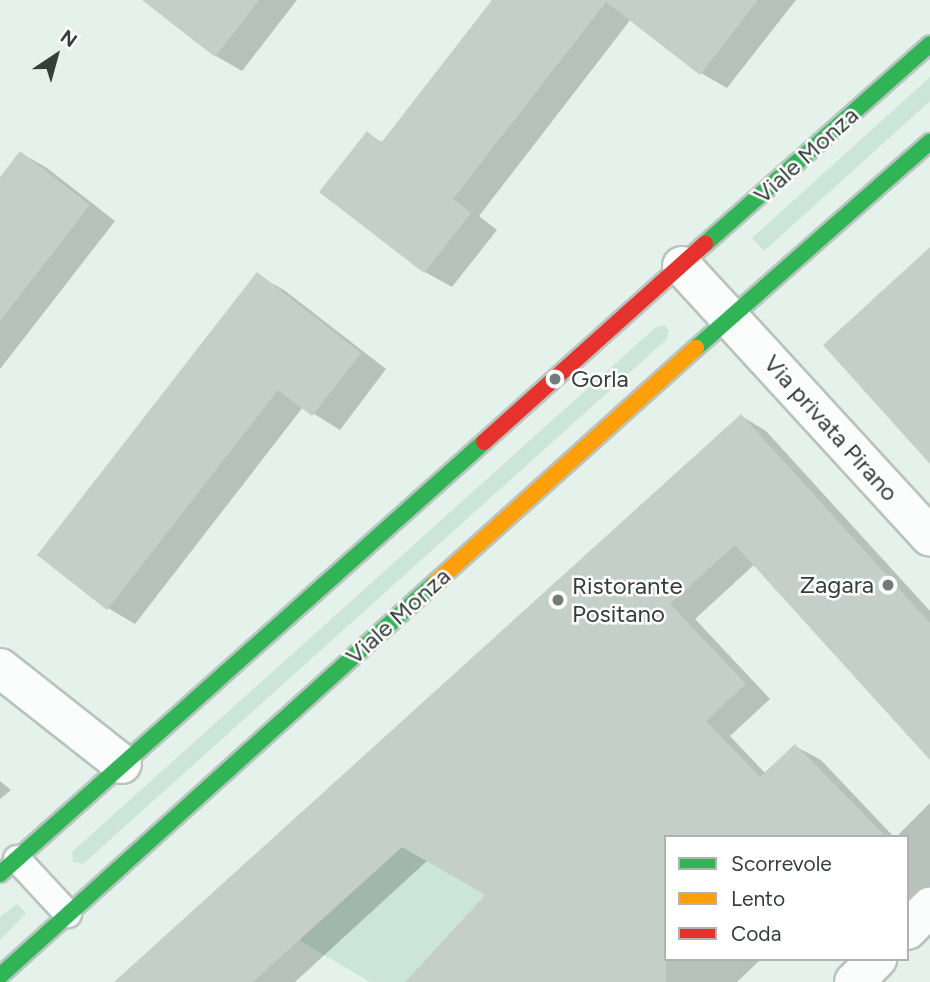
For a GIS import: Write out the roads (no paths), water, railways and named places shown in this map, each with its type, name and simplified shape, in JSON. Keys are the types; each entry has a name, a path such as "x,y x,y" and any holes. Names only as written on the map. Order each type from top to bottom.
{"main road":[{"name":"Viale Monza","path":"8,867 930,44"},
{"name":"Viale Monza","path":"0,976 650,389 930,142"}],"street":[{"path":"682,266 731,319"},
{"name":"Via privata Pirano","path":"731,319 930,537"},
{"path":"0,668 122,764"},
{"path":"909,928 930,907"},
{"path":"854,982 875,961"}],"lane":[{"name":"Viale Monza","path":"8,867 68,914"}],"place":[{"name":"Gorla","path":"555,379"},
{"name":"Zagara","path":"888,585"},
{"name":"Ristorante Positano","path":"558,600"}]}
